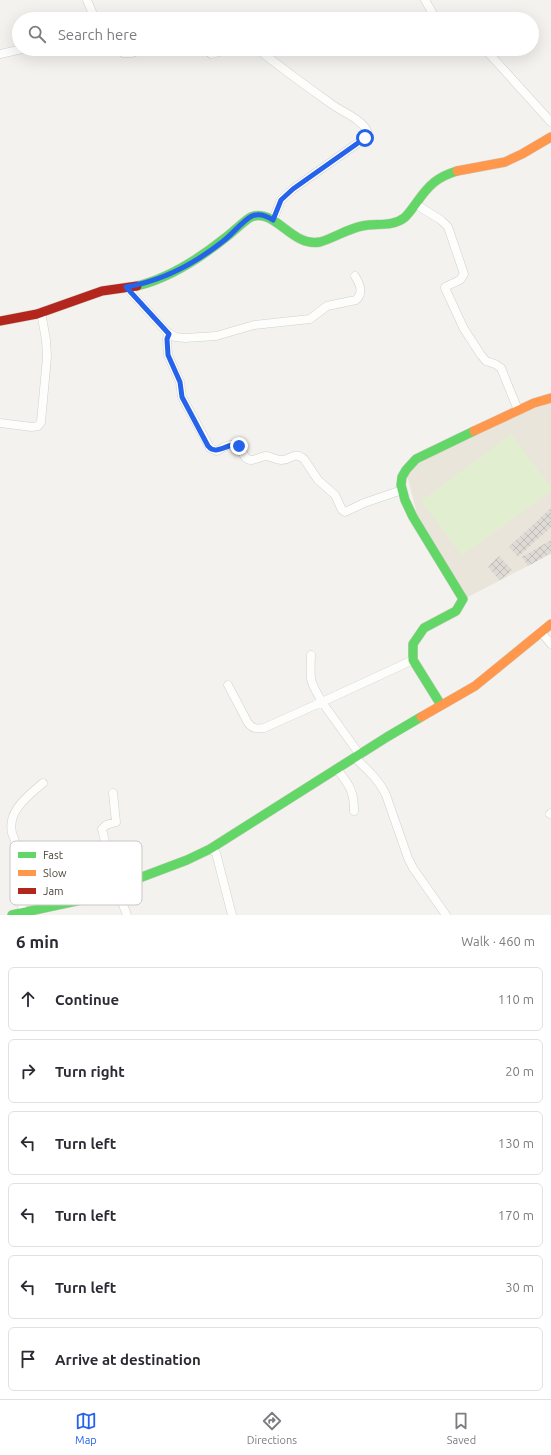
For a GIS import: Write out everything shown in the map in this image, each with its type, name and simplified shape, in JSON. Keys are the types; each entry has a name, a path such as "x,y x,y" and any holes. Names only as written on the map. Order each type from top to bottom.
{"street":[{"path":"87,0 92,12"},
{"path":"425,0 432,12"},
{"path":"0,54 12,51"},
{"path":"267,56 331,104 363,124 367,131 365,138 281,200 273,220"},
{"path":"491,56 551,122"},
{"path":"0,321 14,320 74,302 105,290 145,284 187,266 223,242 251,217 260,215 267,216 301,240 313,243 333,238 350,229 362,226 391,223 402,219 409,213 432,183 440,177 507,162 551,137"},
{"path":"415,204 441,220 450,230 464,274 463,278 444,288 464,329 481,355 486,361 501,368 518,410"},
{"path":"126,287 169,334 175,337 185,338 216,336 254,326 310,319 327,306 356,300 361,293 360,284 355,276"},
{"path":"0,423 32,427 38,426 41,422 48,357 41,312"},
{"path":"169,334 167,339 168,355 180,382 182,397 210,448 217,450 236,444 249,460 265,456 276,460 284,460 295,455 301,456 318,480 335,495 344,512 364,503 402,490"},
{"path":"441,705 413,660 413,644 421,631 429,625 456,611 463,599 414,520 403,495 401,485 405,472 416,459 518,410 551,398"},
{"path":"142,877 187,860 210,849 357,756 475,686 551,624"},
{"path":"541,632 551,644"},
{"path":"311,655 311,684 357,756 382,787 408,858 413,868 446,915"},
{"path":"228,685 248,723 257,729 264,728 413,660"},
{"path":"337,769 349,785 354,797 354,811"},
{"path":"16,841 12,831 12,819 19,805 42,783"},
{"path":"105,841 102,829 106,825 116,822 113,794"},
{"path":"210,849 216,853 232,915"},
{"path":"23,905 24,913"},
{"path":"12,915 59,905"},
{"path":"122,905 126,915"}],"shaded area":[{"path":"551,402 551,554 466,598 419,522 407,475 416,463 528,411"}],"green space":[{"path":"511,434 551,488 551,491 462,556 421,501"}],"building":[{"path":"551,508 551,527 518,557 509,547"},
{"path":"551,540 551,553 528,566 522,557"},
{"path":"499,556 512,570 500,580 488,567"}],"traffic: fast":[{"path":"137,286 173,273 195,260 251,217 260,215 268,218 292,234 310,242 320,242 362,226 394,223 406,216 434,182 457,171"},
{"path":"441,705 413,660 413,644 424,628 456,611 463,599 413,517 405,500 401,485 402,477 406,470 416,459 474,431"},
{"path":"142,877 187,860 210,849 421,717"},
{"path":"12,915 58,905"}],"traffic: slow":[{"path":"457,171 505,162 551,137"},
{"path":"474,431 534,403 551,398"},
{"path":"421,717 475,686 551,624"}],"traffic: jam":[{"path":"0,321 37,314 102,291 137,286"}],"route":[{"path":"239,446 236,444 213,450 208,446 182,397 180,382 168,355 167,339 169,334 126,287 145,284 187,266 223,242 251,217 260,215 267,216 273,220 281,200 293,189 365,138"}]}
